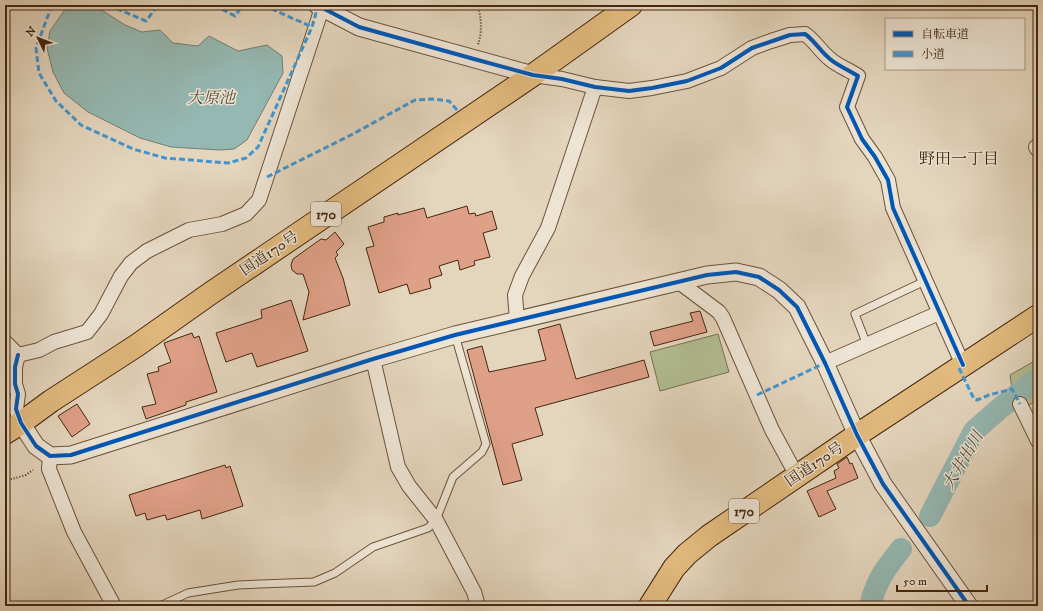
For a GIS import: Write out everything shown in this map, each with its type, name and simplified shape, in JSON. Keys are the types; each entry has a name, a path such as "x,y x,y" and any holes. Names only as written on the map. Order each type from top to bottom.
{"highway":[{"name":"国道170号","path":"12,420 51,401 136,346 524,72 611,5"},
{"name":"国道170号","path":"524,72 631,5"},
{"name":"国道170号","path":"650,606 674,568 695,546 857,435 1038,316"}],"street":[{"path":"18,355 39,350 54,342 87,332 101,314 121,276 131,263 148,251 189,230 222,224 246,214 259,200 319,7 359,27 474,59 524,72 596,87 630,91 687,81 721,68 752,48 790,35 805,34 814,40 820,50 831,60 858,76 847,107 862,139 875,157 888,180 893,208 963,365"},
{"path":"517,320 515,295 522,276 548,228 596,87"},
{"path":"1038,146 1036,148 1038,150"},
{"path":"18,355 15,367 15,384 18,394 12,420 36,446 50,456 71,455 373,359 456,335 707,275 736,272 759,277 779,290 797,307 825,363 857,435 883,484 969,606"},
{"path":"679,282 719,312 723,318 772,430 797,476"},
{"path":"825,363 939,313"},
{"path":"5,342 18,355"},
{"path":"373,359 398,467 409,486 436,520 474,592 478,606"},
{"path":"1020,404 1038,441"},
{"path":"50,456 49,469 74,532 114,606"}],"lane":[{"path":"867,345 855,314 925,282"},
{"path":"160,606 188,593 238,585 314,582 335,573 373,546 428,528 436,520 453,477 482,452 486,444 456,335"}],"path":[{"path":"474,59 480,41 481,26 480,11 477,5"},
{"path":"5,481 33,470"}],"green space":[{"path":"718,334 729,372 660,391 650,352"},
{"path":"1038,359 1038,400 1027,406 1020,404 1012,389 1010,375"}],"water":[{"name":"大原池","path":"68,5 87,5 100,9 125,25 142,32 160,30 173,43 198,46 209,36 238,51 267,45 282,56 283,73 247,140 234,149 220,150 171,147 140,138 88,112 64,93 53,72 47,48 50,31"}],"building":[{"path":"467,206 469,214 475,213 476,216 492,211 497,229 483,233 490,257 474,261 475,265 460,270 458,260 439,266 442,275 429,279 431,288 410,294 407,284 379,293 366,248 374,246 368,227 384,222 384,217 398,213 398,215 424,208 427,218"},
{"path":"335,232 344,244 336,252 338,255 335,258 343,278 350,305 303,320 309,292 303,274 297,274 292,270 291,265 293,259 321,239 326,240"},
{"path":"291,300 308,351 257,367 252,353 226,362 216,333 262,318 261,310"},
{"path":"700,311 707,332 654,346 650,332 693,321 690,313"},
{"path":"560,324 576,379 644,360 649,377 535,408 543,435 512,444 522,480 503,485 467,350 482,346 489,372 546,360 538,330"},
{"path":"192,333 194,338 199,336 217,392 186,402 186,405 146,419 142,407 156,404 147,374 159,371 158,367 171,362 164,343"},
{"path":"77,404 90,424 72,437 58,416"},
{"path":"847,457 850,464 852,463 858,478 827,491 836,509 819,517 807,491 836,478 834,471 839,468 837,464"},
{"path":"225,465 226,468 230,466 243,506 202,519 200,510 167,520 165,515 147,520 145,513 136,516 129,495"}],"waterway":[{"name":"大井出川","path":"930,516 974,431 999,409 1033,382 1038,380"},
{"name":"大井出川","path":"870,606 875,589 882,576 901,549"}],"marked path":[{"path":"52,5 36,48 39,73 56,101 81,125 133,149 165,158 228,163 246,158 258,147 312,27 318,6"},
{"path":"108,5 146,21 158,5"},
{"path":"214,5 235,16 243,5"},
{"path":"263,5 312,27"},
{"path":"267,177 351,135 415,100 432,99 449,101 458,111"},
{"path":"757,395 825,363"},
{"path":"959,368 974,399 977,400 1012,389 1020,404"}],"cycle path":[{"path":"317,5 359,27 474,59 533,75 562,79 595,87 629,91 687,81 721,68 752,48 790,35 805,34 826,56 858,76 847,107 862,139 875,157 888,180 893,208 963,365"},
{"path":"18,355 15,367 15,384 18,394 16,409 21,423 36,446 50,456 71,455 373,359 455,335 707,275 736,272 759,277 779,290 797,307 825,363 857,435 883,484 969,606"}],"district":[{"name":"野田一丁目","path":"959,158"}]}
